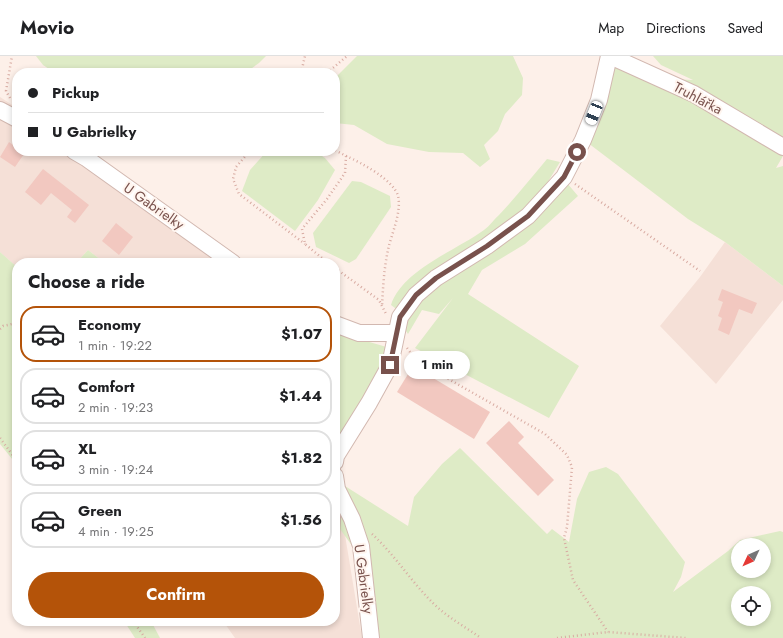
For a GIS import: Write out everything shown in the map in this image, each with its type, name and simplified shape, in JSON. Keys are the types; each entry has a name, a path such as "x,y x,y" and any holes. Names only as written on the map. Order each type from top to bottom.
{"street":[{"name":"Truhlářka","path":"610,56 694,94 783,147"},
{"path":"340,450 369,403 390,365 394,352 396,333 400,317 416,295 436,278 487,246 528,216 564,177 583,140 599,100 610,56"},
{"name":"U Gabrielky","path":"83,156 226,258"},
{"path":"340,326 359,333 396,333"},
{"name":"U Gabrielky","path":"340,491 352,519 361,546 371,638"}],"path":[{"path":"6,106 6,91 12,56"},
{"path":"301,68 305,56"},
{"path":"333,68 347,56"},
{"path":"340,153 379,174 392,184 398,196 394,230 388,250 382,306"},
{"path":"246,156 236,167 233,179 239,194 322,258"},
{"path":"305,244 302,228 328,200 345,173 346,156"},
{"path":"564,177 700,271"},
{"path":"340,272 379,300 396,333 417,362 544,434 567,455 572,467 567,528 564,538 573,580 608,632"},
{"path":"0,329 3,326 12,324"},
{"path":"0,438 12,454"},
{"path":"352,519 373,534 430,601 481,638"},
{"path":"137,626 145,638"},
{"path":"557,638 608,632 686,638"}],"shaded area":[{"path":"0,97 12,105 12,156 94,156 220,258 98,258 88,250 81,258 12,258 12,263 0,252"},
{"path":"725,242 783,286 783,300 716,384 660,326 700,277"},
{"path":"340,528 345,535 362,638 235,638 227,626 340,626"}],"green space":[{"path":"36,56 266,56 252,68 48,68"},
{"path":"357,56 513,56 523,78 522,95 505,114 498,131 484,145 490,159 480,167 463,153 429,152 387,144 354,125 340,124 340,73"},
{"path":"653,56 783,56 783,156 776,168 783,166 783,286 725,242 688,219 588,143 616,61 668,79 693,80 661,65"},
{"path":"263,156 322,156 335,170 318,200 295,231 242,191 250,170"},
{"path":"547,159 560,162 546,185 514,220 399,311 391,305 397,293 406,281 418,271 473,238 488,227"},
{"path":"352,181 361,182 390,196 391,207 356,259 349,263 316,247 313,233"},
{"path":"567,183 578,196 525,244 482,270 468,294 579,366 549,418 415,348 453,298 439,314 422,310 408,334 402,325 423,296"},
{"path":"88,250 98,258 81,258"},
{"path":"0,252 12,263 12,459 0,444"},
{"path":"340,333 390,348 389,356 340,441"},
{"path":"460,448 547,534 552,529 569,542 577,499 589,472 606,467 618,474 685,562 681,577 673,592 731,548 731,578 771,578 771,538 749,538 780,531 783,532 783,638 378,638 355,550 340,529 340,504 345,486 408,526 414,497 442,464"},
{"path":"127,626 154,626 160,638 135,638"}],"building":[{"path":"9,142 12,144 12,156 23,156 15,167 0,157"},
{"path":"43,169 89,205 75,223 67,217 72,210 51,193 41,205 25,192"},
{"path":"116,223 133,237 119,255 102,241"},
{"path":"722,289 757,303 752,314 739,309 729,335 718,330 722,318 718,316 723,302 718,300"},
{"path":"413,366 490,412 474,439 397,392"},
{"path":"509,421 524,437 518,443 554,480 538,496 486,443"}],"route":[{"path":"390,365 394,352 396,333 400,317 416,295 436,278 487,246 528,216 564,177 577,152"}]}
